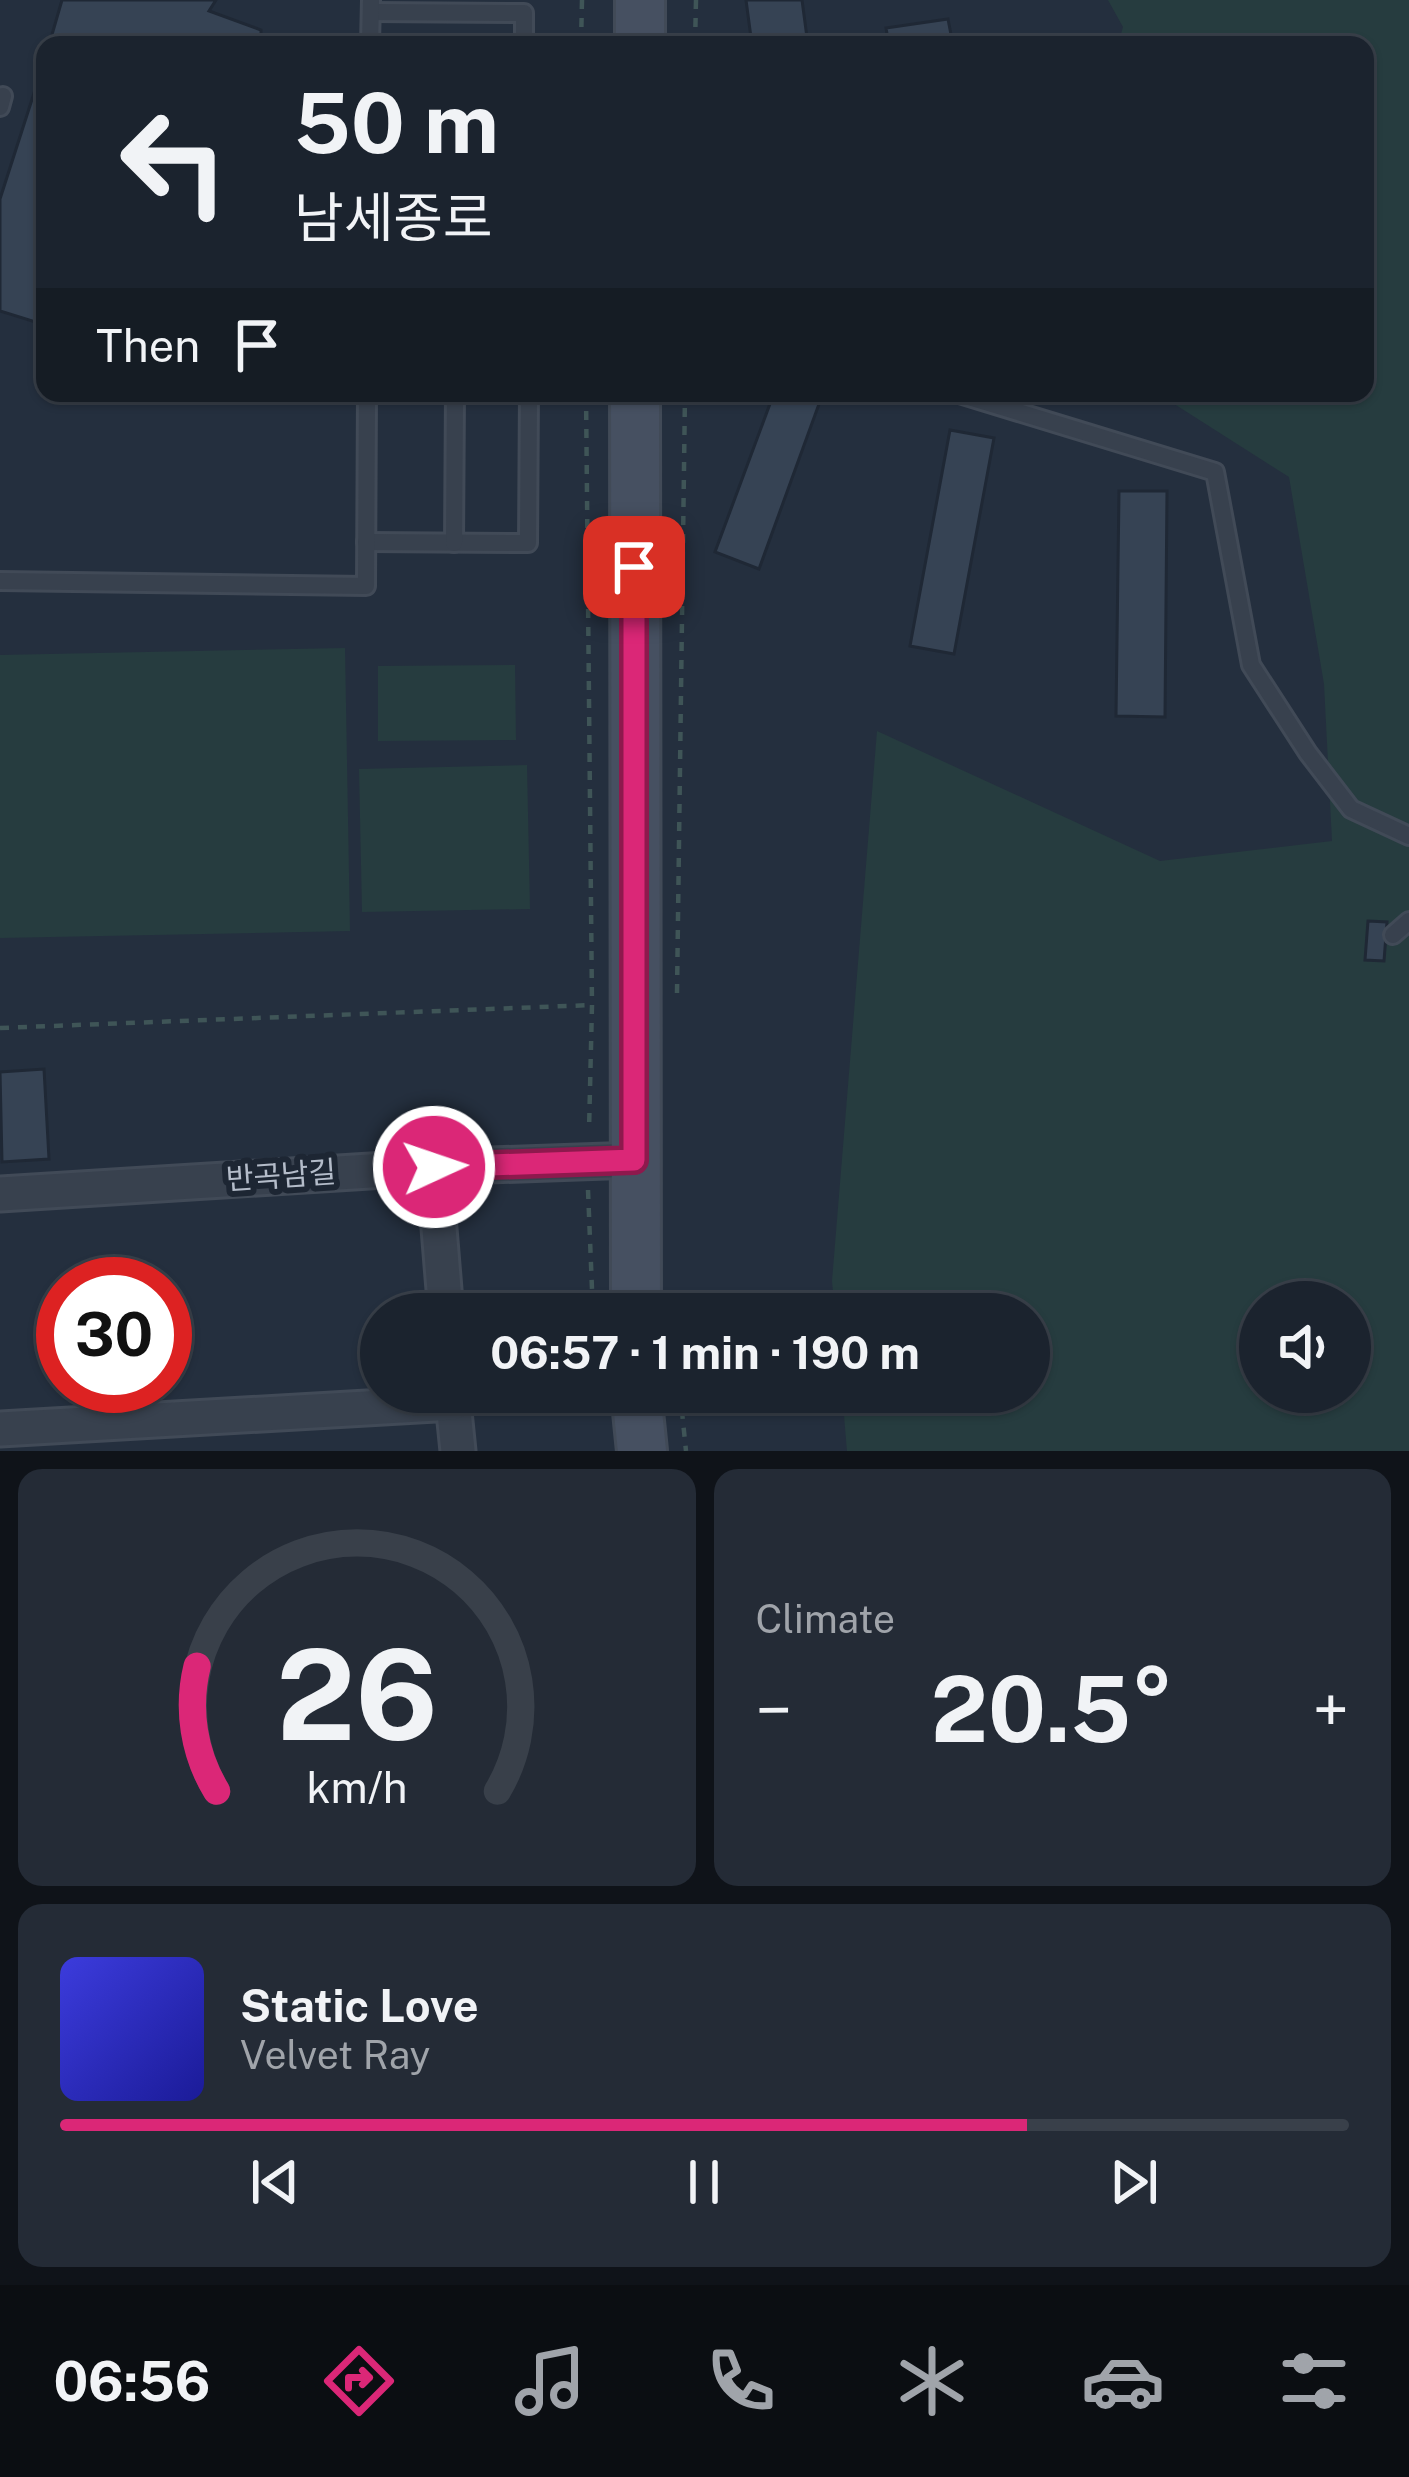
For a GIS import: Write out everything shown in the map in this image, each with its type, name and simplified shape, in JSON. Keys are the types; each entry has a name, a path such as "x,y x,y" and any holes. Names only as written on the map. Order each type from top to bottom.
{"street":[{"path":"640,0 640,36"},
{"path":"635,402 636,1293"},
{"name":"반곡남길","path":"0,1193 634,1160"},
{"path":"434,1167 444,1293"},
{"path":"1,1451 0,1432 360,1405"},
{"path":"454,1413 458,1451"},
{"path":"638,1413 642,1451"}],"lane":[{"path":"370,36 371,6 524,13 524,36"},
{"path":"0,581 366,586 368,402"},
{"path":"454,543 455,402"},
{"path":"366,542 528,543 529,402"},
{"path":"986,402 1215,472 1251,665 1351,809 1409,836"},
{"path":"1393,934 1409,922"}],"path":[{"path":"581,36 582,0"},
{"path":"695,36 696,0"},
{"path":"0,1028 592,1005 586,402"},
{"path":"676,992 685,402"},
{"path":"682,1413 686,1451"}],"green space":[{"path":"1108,0 1409,0 1409,1451 847,1451 844,1413 1050,1413 1050,1293 833,1293 877,731 1160,861 1332,841 1324,684 1289,477 1171,402 1374,402 1374,36 1120,36 1123,27"},
{"path":"345,648 350,931 0,938 0,655"},
{"path":"515,665 516,740 378,741 378,666"},
{"path":"527,765 530,909 362,912 359,769"}],"building":[{"path":"62,0 216,0 209,11 261,30 261,36 52,36"},
{"path":"746,0 802,0 807,36 751,36"},
{"path":"948,19 951,36 887,36 886,28"},
{"path":"36,87 36,322 0,311 0,199"},
{"path":"771,402 820,402 759,569 715,552"},
{"path":"950,430 994,438 954,654 910,646"},
{"path":"1119,491 1167,491 1165,717 1116,716"},
{"path":"1368,921 1387,922 1384,961 1365,960"},
{"path":"44,1069 49,1159 2,1162 0,1072"}],"route":[{"path":"434,1167 634,1160 634,567"}]}
